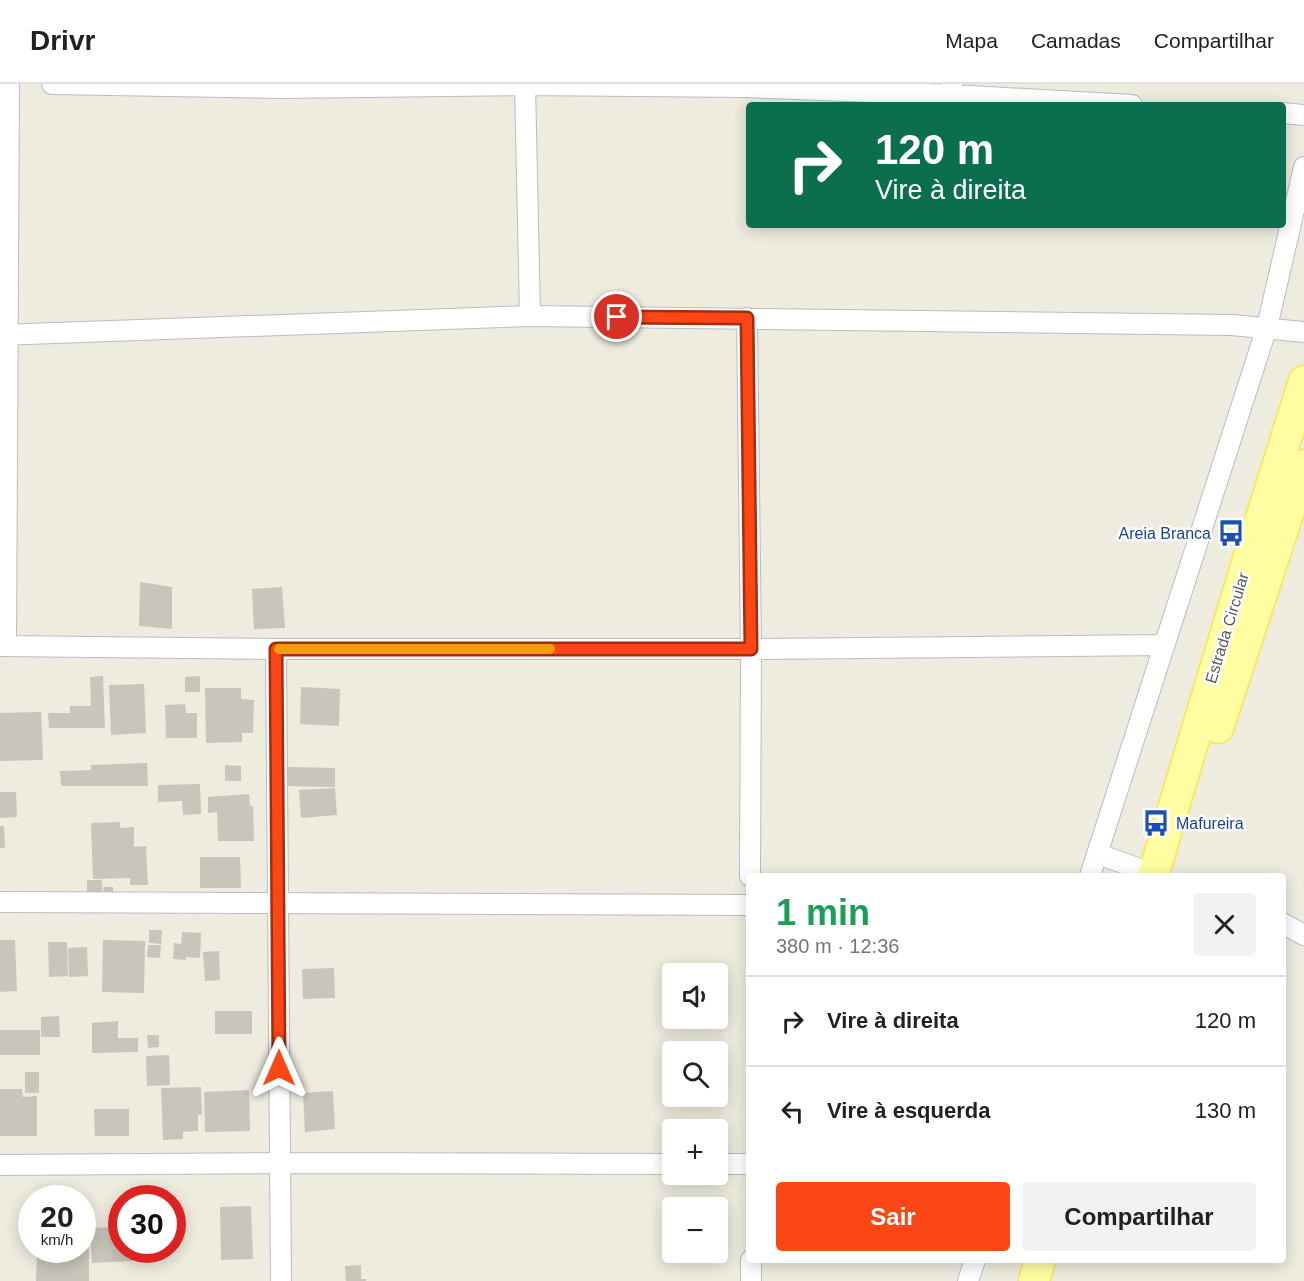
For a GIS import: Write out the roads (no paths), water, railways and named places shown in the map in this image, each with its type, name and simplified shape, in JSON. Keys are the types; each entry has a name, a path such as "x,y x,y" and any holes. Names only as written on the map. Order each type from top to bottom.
{"main road":[{"name":"Estrada Circular","path":"1160,873 1242,577 1304,381"},
{"name":"Estrada Circular","path":"1160,873 1304,465"},
{"path":"1034,1281 1039,1263"},
{"path":"1056,1281 1061,1263"}],"street":[{"path":"9,84 4,335 3,646 276,649 751,649 1163,645"},
{"path":"52,84 283,86 525,84 952,89 1098,102"},
{"path":"525,84 530,316"},
{"path":"1286,113 1304,115"},
{"path":"1090,873 1267,327 1304,167"},
{"path":"4,335 530,316 1232,325 1304,332"},
{"path":"747,318 751,649 750,873"},
{"path":"276,649 281,1281"},
{"path":"1098,854 1153,873"},
{"path":"0,902 746,905"},
{"path":"1286,925 1304,935"},
{"path":"0,1165 662,1164"},
{"path":"728,1164 746,1164"},
{"path":"751,1263 751,1281"},
{"path":"968,1281 974,1263"}],"place":[{"name":"Areia Branca","path":"1231,533"},
{"name":"Mafureira","path":"1156,823"}]}
